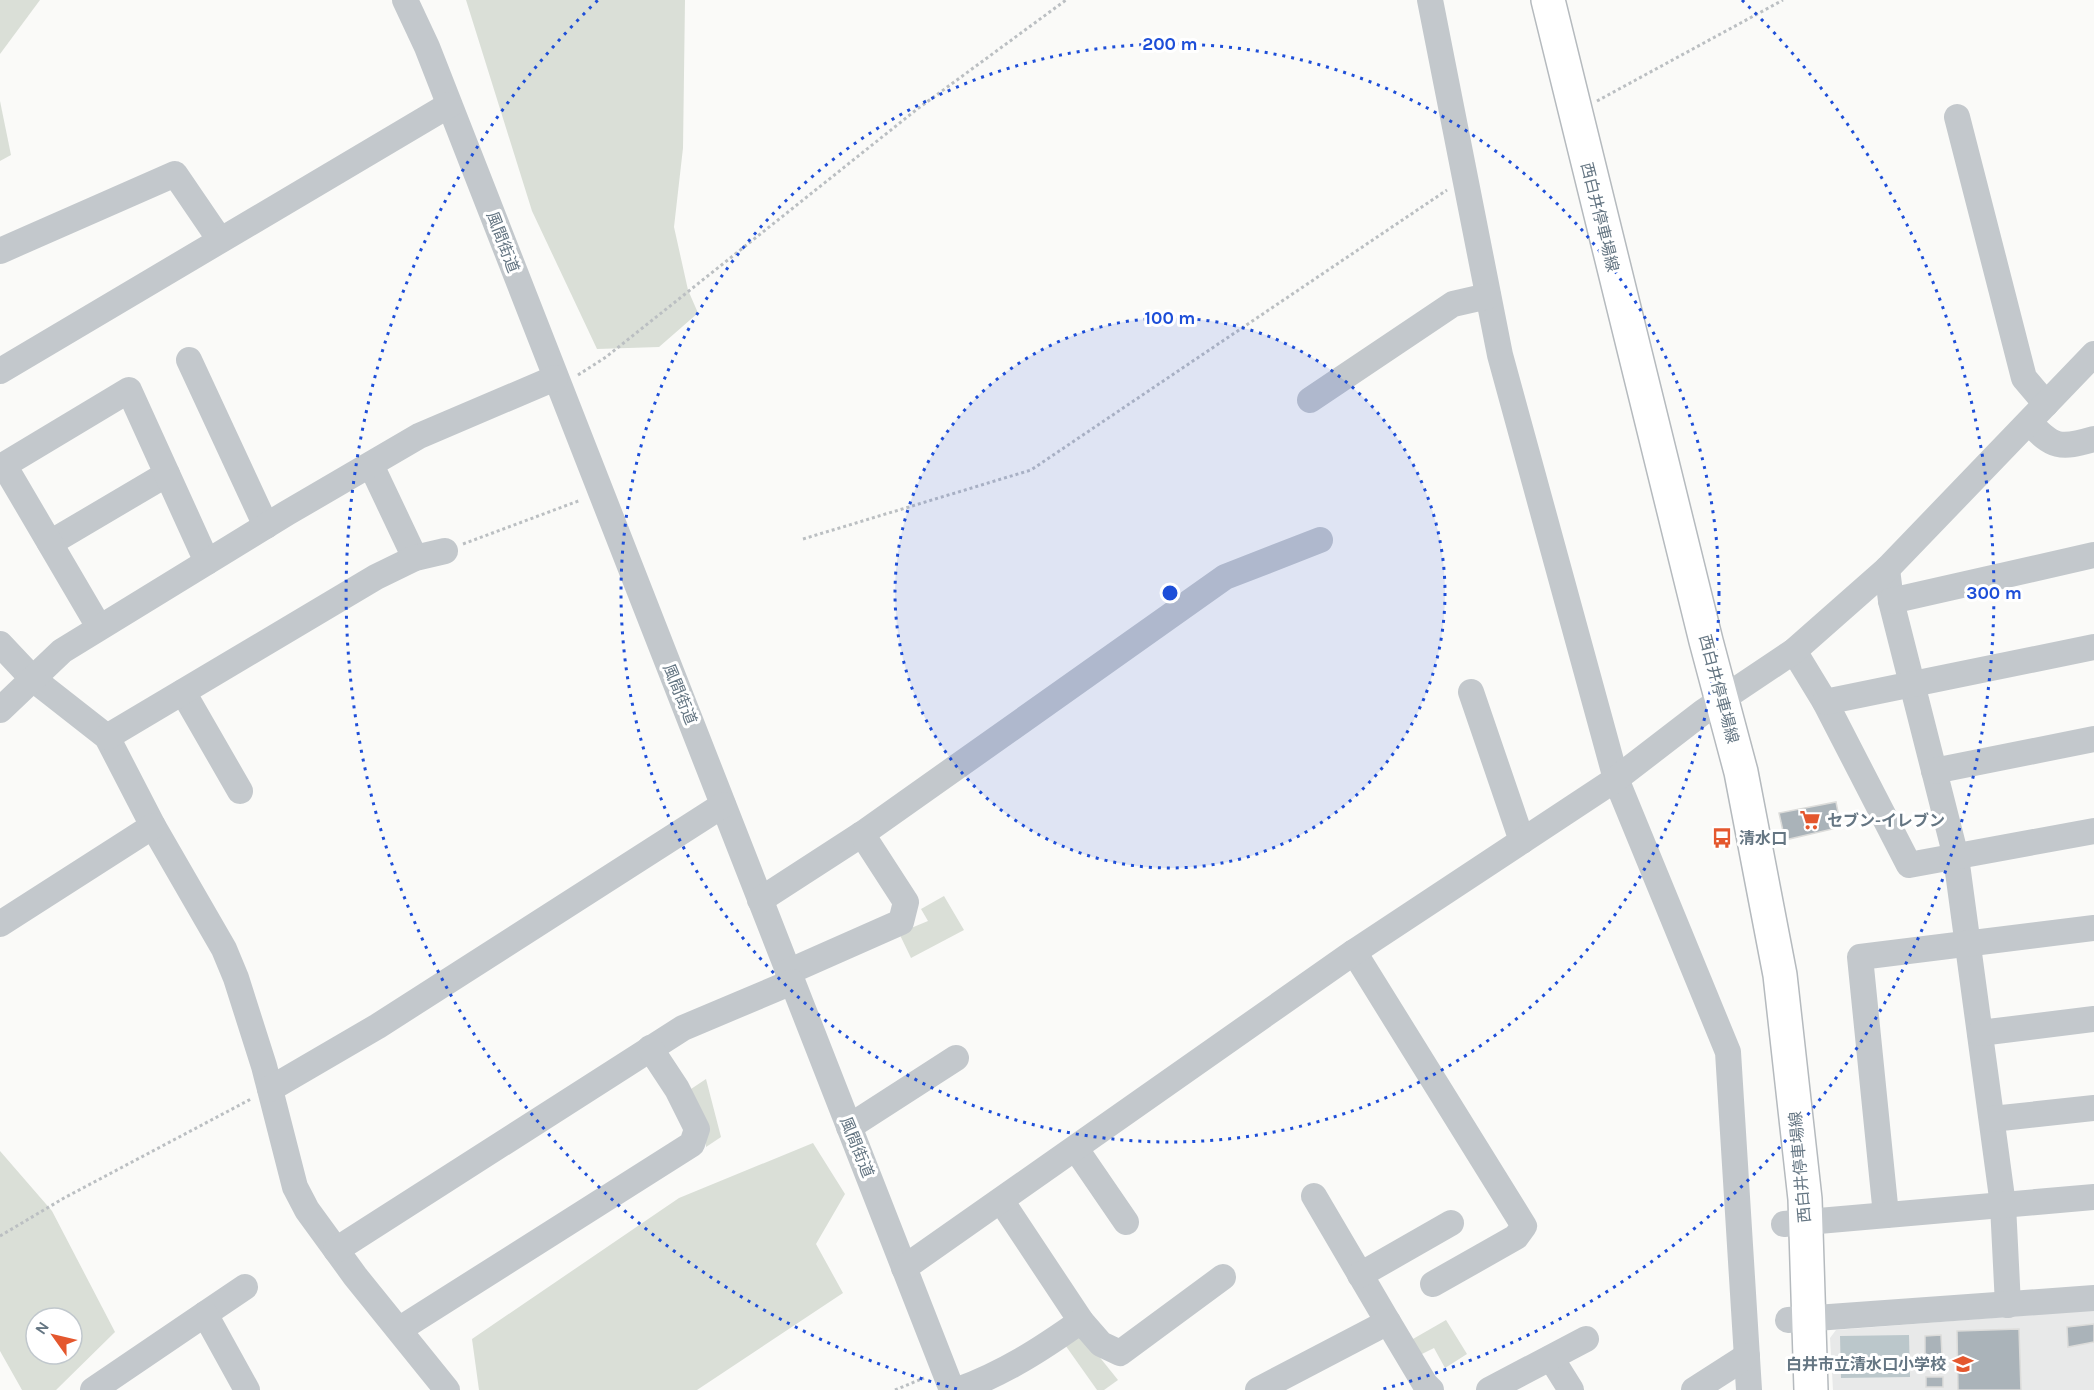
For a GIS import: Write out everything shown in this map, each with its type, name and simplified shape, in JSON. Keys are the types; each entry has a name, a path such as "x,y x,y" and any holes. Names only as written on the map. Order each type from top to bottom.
{"main road":[{"name":"西白井停車場線","path":"1527,0 1713,707"},
{"name":"西白井停車場線","path":"1548,0 1713,707 1721,780 1758,976 1795,1224 1798,1319 1790,1390"},
{"name":"西白井停車場線","path":"1798,1319 1811,1390"}],"street":[{"name":"風間街道","path":"405,0 449,105 948,1380"},
{"path":"1430,0 1500,355 1616,779 1728,1052 1749,1390"},
{"path":"0,371 449,105"},
{"path":"1957,117 2025,378 2046,441 2069,446 2094,440"},
{"path":"0,251 175,174 220,240"},
{"path":"1310,400 1453,304 1488,296"},
{"path":"904,1268 1002,1202 1354,952 1616,779 1713,707 1794,651 1887,569 2094,354"},
{"path":"189,360 266,526"},
{"path":"0,710 62,651 266,526 419,436 557,382"},
{"path":"99,627 4,465 129,390 207,562"},
{"path":"371,465 415,558"},
{"path":"50,543 167,474"},
{"path":"760,900 862,834 1225,577 1320,540"},
{"path":"107,737 306,617 415,558 445,551"},
{"path":"1891,601 2094,555"},
{"path":"1887,569 1891,601 1956,857 2003,1205 2008,1305"},
{"path":"0,644 12,660 33,679 107,737 153,826 224,950 236,978 270,1089 295,1187 307,1210 336,1250 447,1390"},
{"path":"1825,702 2094,647"},
{"path":"1794,651 1825,702 1909,865 2094,831"},
{"path":"183,692 240,791"},
{"path":"1471,692 1522,841"},
{"path":"1934,771 2094,739"},
{"path":"270,1089 378,1026 723,805"},
{"path":"0,924 153,826"},
{"path":"336,1250 683,1028 901,922 906,902 862,834"},
{"path":"1886,1215 1860,957 2094,928"},
{"path":"1354,952 1524,1226 1516,1237 1433,1284"},
{"path":"1980,1033 2094,1019"},
{"path":"400,1329 692,1144 698,1129 677,1089 650,1048"},
{"path":"849,1127 956,1058"},
{"path":"1992,1119 2094,1108"},
{"path":"1076,1149 1126,1222"},
{"path":"1314,1196 1425,1384 1431,1390"},
{"path":"1795,1224 2094,1197"},
{"path":"1002,1202 1081,1321 1101,1344 1120,1353 1223,1277"},
{"path":"1360,1275 1451,1223"},
{"path":"93,1390 245,1287"},
{"path":"1798,1319 2094,1298"},
{"path":"205,1314 247,1390"},
{"path":"958,1390 999,1374 1029,1357 1081,1321"},
{"path":"1258,1390 1388,1322"},
{"path":"1489,1390 1586,1339"},
{"path":"1694,1390 1747,1356"},
{"path":"1551,1358 1571,1390"}],"path":[{"path":"557,382 606,357 916,110 1066,0"},
{"path":"1575,113 1783,0"},
{"path":"803,539 1031,470 1465,178"},
{"path":"445,551 601,492"},
{"path":"0,1236 64,1198 270,1089"},
{"path":"895,1390 948,1380"}],"shaded area":[{"path":"0,0 40,0 0,54"},
{"path":"466,0 685,0 683,148 674,227 688,290 698,313 659,347 597,349 532,211"},
{"path":"0,101 11,155 0,161"},
{"path":"944,896 964,930 911,958 899,933 928,921 921,909"},
{"path":"706,1079 721,1137 706,1147 705,1129 685,1093"},
{"path":"813,1143 845,1194 816,1244 843,1293 697,1390 479,1390 472,1339 679,1198"},
{"path":"0,1151 52,1211 115,1332 84,1362 84,1306 24,1306 24,1366 80,1366 56,1390 22,1390 0,1351"},
{"name":"白井市立清水口小学校","path":"2094,1310 2094,1390 1833,1390 1830,1338 1836,1330"},
{"path":"1446,1320 1467,1354 1445,1368 1434,1348 1414,1358 1406,1343"},
{"path":"1072,1335 1085,1339 1118,1380 1104,1390 1097,1390 1063,1342"},
{"path":"1909,1335 1910,1377 1841,1378 1840,1336"}],"building":[{"name":"セブン-イレブン","path":"1836,802 1841,827 1785,840 1779,813"},
{"path":"2094,1324 2094,1342 2068,1347 2067,1327"},
{"path":"2019,1329 2021,1390 1958,1390 1957,1331"},
{"path":"1941,1335 1942,1355 1925,1356 1925,1336"},
{"path":"1926,1377 1943,1377 1943,1387 1926,1387"}],"place":[{"name":"セブン-イレブン","path":"1810,820"},
{"name":"清水口","path":"1722,838"},
{"name":"白井市立清水口小学校","path":"1963,1364"}]}
